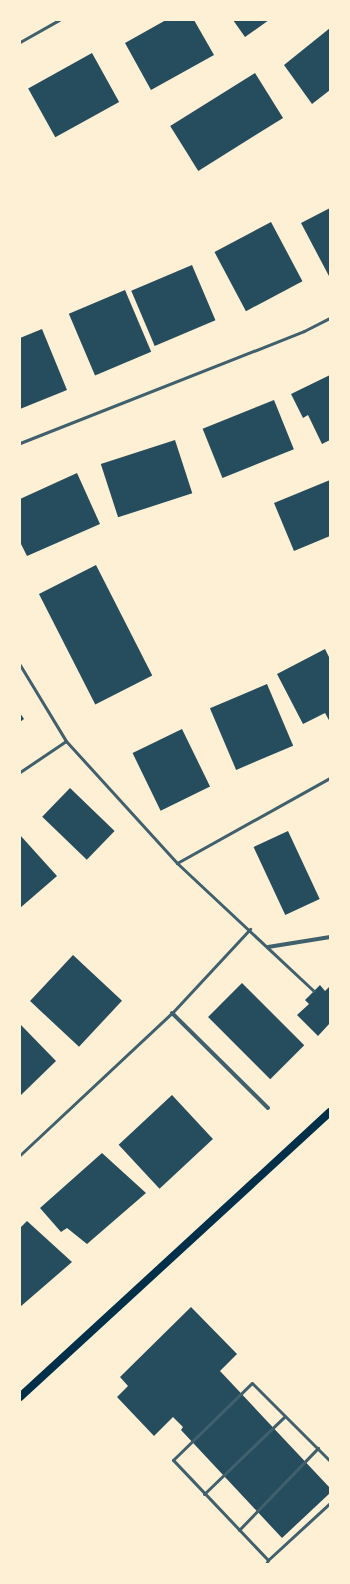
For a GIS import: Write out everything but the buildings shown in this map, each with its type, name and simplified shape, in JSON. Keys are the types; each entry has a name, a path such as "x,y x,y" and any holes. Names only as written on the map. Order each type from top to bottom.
{"main road":[{"path":"20,1397 330,1112"}],"street":[{"path":"268,947 330,937"},
{"path":"172,1013 268,1108"}],"lane":[{"path":"20,42 59,20"},
{"path":"20,443 304,331 330,318"},
{"path":"20,665 66,741 177,863 314,991"},
{"path":"20,772 66,741"},
{"path":"177,863 330,778"},
{"path":"20,1156 172,1013 250,930"},
{"path":"268,1560 173,1460 252,1383 330,1461"},
{"path":"204,1494 285,1416"},
{"path":"239,1530 318,1448"},
{"path":"266,1564 268,1560 330,1503"}]}
